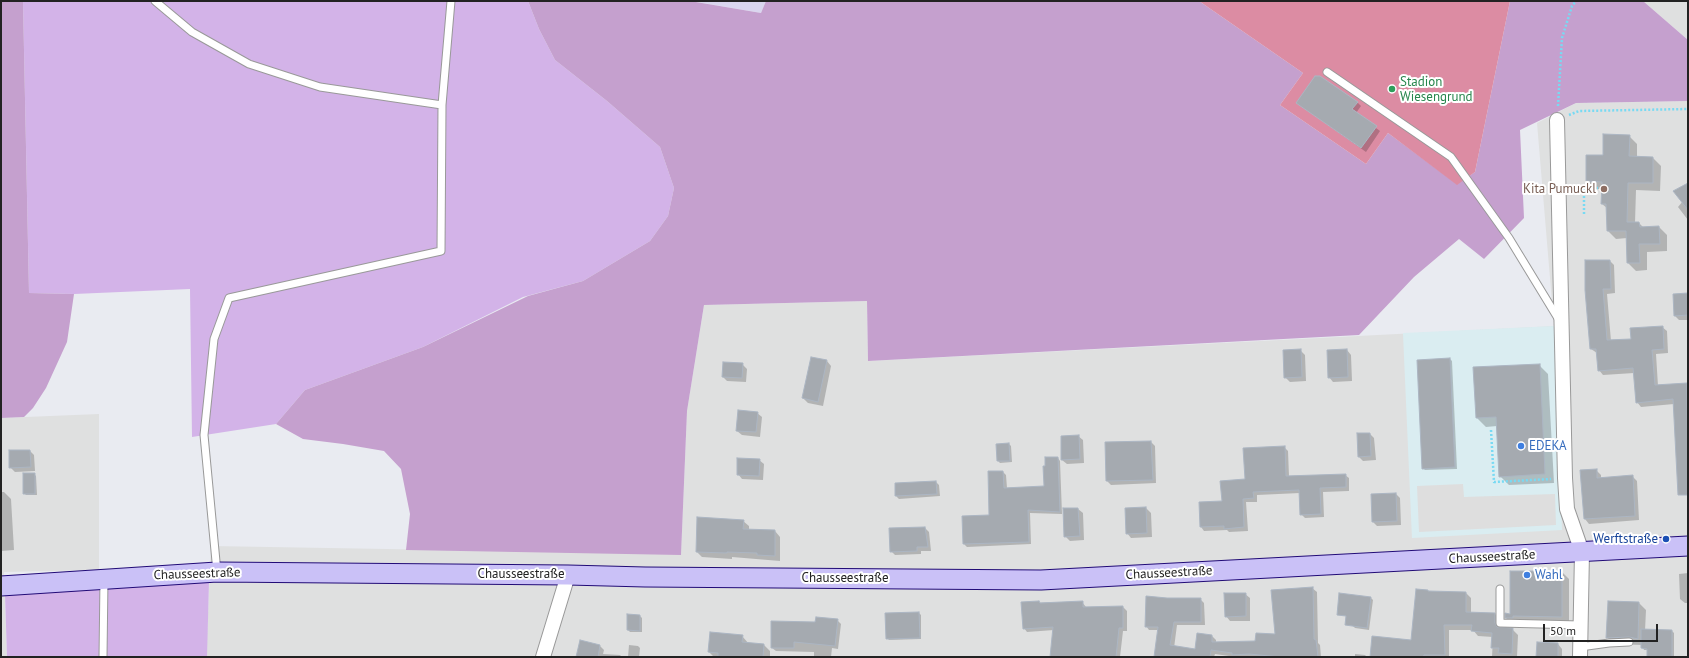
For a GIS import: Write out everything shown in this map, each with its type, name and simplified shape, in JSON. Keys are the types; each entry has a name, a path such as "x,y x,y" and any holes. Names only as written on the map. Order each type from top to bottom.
{"main road":[{"name":"Chausseestraße","path":"1,586 217,572 568,574 653,577 1041,580 1688,546"}],"street":[{"path":"1557,120 1565,478 1567,509 1582,552 1580,652"},
{"path":"543,657 568,574"}],"lane":[{"path":"155,1 192,32 249,64 320,87 442,104"},
{"path":"217,572 204,435 214,339 229,298 441,251 442,104 451,1"},
{"path":"1328,72 1451,157 1509,238 1562,325"},
{"path":"103,657 104,579"},
{"path":"1500,589 1500,623 1580,625"},
{"path":"1580,652 1609,642 1629,642"}],"path":[{"path":"1576,1 1572,6 1562,38 1557,120 1579,111 1688,109"},
{"path":"1559,187 1598,188"},
{"path":"1584,188 1584,214"},
{"path":"1491,430 1494,482 1565,478"}],"shaded area":[{"path":"1,1 23,1 29,293 74,294 67,342 46,388 33,408 24,417 1,418"},
{"path":"23,1 528,1 539,29 555,60 607,101 660,147 674,188 668,216 650,241 583,281 523,297 423,347 305,390 276,424 192,437 190,289 74,294 29,293"},
{"path":"528,1 690,1 761,13 766,1 1199,1 1303,73 1280,105 1366,164 1388,133 1457,184 1475,172 1510,1 1643,1 1688,40 1688,101 1576,103 1520,130 1524,218 1484,259 1459,239 1414,277 1359,335 868,361 867,301 704,305 687,411 681,555 406,550 410,514 401,469 384,451 303,439 276,424 305,390 423,347 528,296 583,281 650,241 668,216 674,188 660,147 607,101 555,60 539,29"},
{"path":"691,1 766,1 761,13"},
{"name":"Stadion Wiesengrund","path":"1199,1 1510,1 1475,172 1457,185 1388,133 1366,164 1280,105 1303,73"},
{"path":"1643,1 1688,1 1688,40"},
{"path":"1688,101 1688,657 206,657 211,546 681,554 687,411 704,305 867,301 868,361 1554,326 1537,123 1576,103"},
{"path":"1554,326 1562,530 1412,538 1403,333"},
{"path":"99,414 99,570 4,572 7,657 1,657 1,418"},
{"path":"1463,484 1464,497 1555,494 1556,525 1419,532 1417,486"},
{"path":"209,582 207,657 7,657 5,595"}],"building":[{"path":"1315,76 1320,76 1358,102 1352,109 1377,126 1361,148 1296,103"},
{"path":"1603,134 1630,135 1629,156 1653,157 1653,183 1628,183 1627,222 1639,222 1640,227 1659,226 1660,244 1639,244 1640,263 1627,263 1626,231 1607,231 1606,204 1601,204 1602,182 1586,181 1586,155 1603,155"},
{"path":"1688,183 1688,210 1673,191"},
{"path":"1585,260 1610,260 1611,289 1603,289 1607,340 1631,339 1630,328 1663,326 1664,349 1652,350 1655,385 1687,383 1688,495 1678,495 1673,399 1636,403 1633,368 1598,371 1596,349 1590,349 1585,290"},
{"path":"1688,293 1688,315 1674,316 1673,294"},
{"path":"1301,349 1302,377 1284,378 1283,350"},
{"path":"1347,349 1348,377 1328,378 1327,350"},
{"path":"811,357 827,360 818,402 802,398"},
{"path":"1450,358 1455,467 1422,469 1417,360"},
{"path":"723,362 743,363 742,378 722,377"},
{"name":"EDEKA","path":"1540,364 1545,474 1499,477 1496,417 1476,418 1473,367"},
{"path":"738,410 758,412 756,432 736,431"},
{"path":"1357,433 1370,433 1371,456 1358,457"},
{"path":"1079,435 1080,459 1061,460 1061,436"},
{"path":"1151,441 1153,480 1106,481 1105,442"},
{"path":"1009,443 1010,461 997,461 996,444"},
{"path":"1285,446 1286,476 1346,474 1346,487 1320,488 1321,514 1300,515 1299,490 1253,492 1254,498 1243,499 1244,527 1224,529 1224,526 1200,527 1199,502 1222,501 1220,481 1245,479 1243,448"},
{"path":"9,450 30,450 31,467 9,468"},
{"path":"1045,457 1058,457 1060,512 1028,510 1029,542 963,544 962,516 989,515 988,471 1003,471 1004,488 1044,486 1043,466 1045,466"},
{"path":"737,458 760,459 759,476 737,475"},
{"path":"1597,469 1597,478 1633,475 1635,516 1584,519 1580,470"},
{"path":"23,473 35,473 35,494 23,494"},
{"path":"936,481 937,494 895,496 895,483"},
{"path":"1396,493 1397,521 1372,522 1371,494"},
{"path":"1146,507 1147,533 1126,534 1125,508"},
{"path":"1063,508 1078,508 1080,536 1064,537"},
{"path":"697,517 744,520 743,529 775,530 775,556 757,555 757,553 696,552"},
{"path":"925,527 928,547 917,547 917,551 890,552 889,528"},
{"path":"1510,571 1562,571 1562,617 1513,616 1513,618 1505,618 1505,613 1510,614"},
{"path":"1313,587 1314,639 1316,640 1318,657 1280,657 1249,654 1232,655 1232,653 1211,650 1210,657 1154,657 1158,627 1145,627 1146,596 1167,598 1201,598 1201,622 1174,622 1170,645 1195,649 1197,633 1212,635 1212,642 1255,641 1256,633 1275,634 1271,590"},
{"path":"1416,589 1428,591 1466,592 1466,612 1495,613 1495,623 1497,627 1513,628 1512,654 1498,653 1499,648 1491,648 1492,633 1471,631 1472,625 1444,625 1445,655 1424,655 1423,657 1370,657 1372,636 1411,640"},
{"path":"1224,593 1246,593 1246,616 1225,617"},
{"path":"1339,593 1371,597 1367,628 1345,625 1346,616 1337,615"},
{"path":"1039,601 1040,603 1083,601 1083,607 1123,606 1123,628 1119,628 1116,657 1050,657 1053,627 1023,629 1021,602"},
{"path":"1608,601 1639,602 1638,639 1629,637 1606,638"},
{"path":"919,612 920,638 886,639 885,613"},
{"path":"627,614 640,615 640,631 627,630"},
{"path":"816,617 838,619 835,646 794,642 794,648 771,648 771,621 815,622"},
{"path":"1641,629 1672,630 1672,657 1647,657 1647,649 1641,648"},
{"path":"710,632 743,635 742,642 764,644 763,657 718,657 718,653 708,652"},
{"path":"580,640 600,645 598,657 576,657"},
{"path":"1537,642 1558,643 1558,657 1536,657"}],"place":[{"name":"Stadion Wiesengrund","path":"1392,89"},
{"name":"Kita Pumuckl","path":"1604,189"},
{"name":"EDEKA","path":"1521,446"},
{"name":"Werftstraße","path":"1666,539"},
{"name":"Wahl","path":"1527,575"}]}
